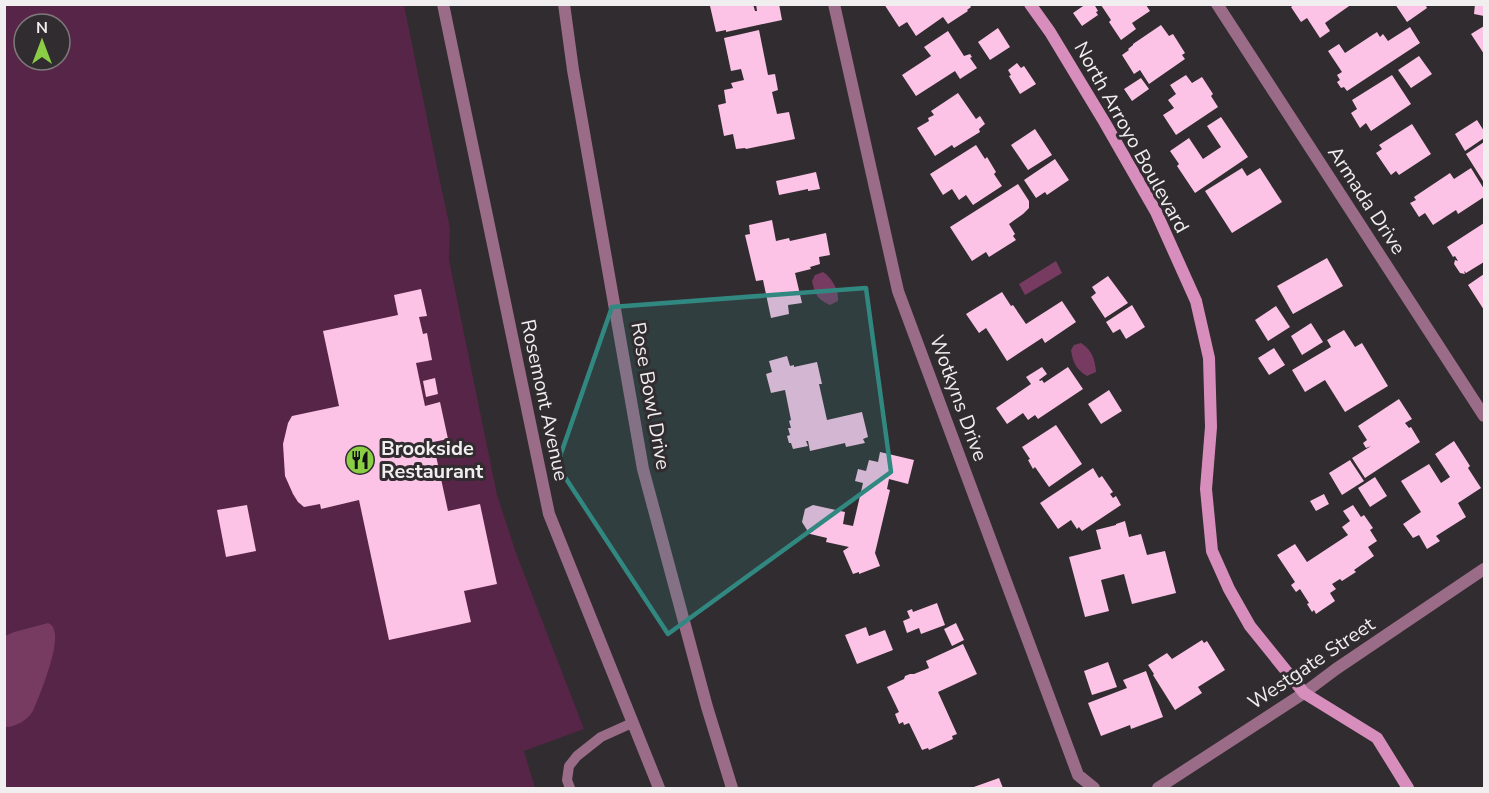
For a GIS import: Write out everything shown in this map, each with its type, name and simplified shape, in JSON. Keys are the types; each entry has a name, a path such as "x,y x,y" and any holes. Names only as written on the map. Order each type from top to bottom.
{"street":[{"name":"Rosemont Avenue","path":"443,4 549,514 659,789"},
{"name":"Rose Bowl Drive","path":"564,4 573,70 643,468 707,707 732,789"},
{"name":"Wotkyns Drive","path":"834,4 898,291 1078,775 1094,789"},
{"name":"North Arroyo Boulevard","path":"1030,4 1050,32 1145,192 1196,302 1209,358 1211,427 1206,489 1212,551 1229,589 1250,626 1304,693 1377,738 1408,789"},
{"name":"Armada Drive","path":"1217,4 1485,416"},
{"name":"Westgate Street","path":"1158,789 1304,693 1485,569"}],"lane":[{"path":"570,789 567,780 569,766 577,756 601,737 632,723"}],"highlighted area":[{"path":"866,288 891,472 668,634 557,465 612,307"}],"shaded area":[{"path":"5,5 404,5 450,228 449,260 497,495 516,553 584,729 524,751 535,788 5,788"},
{"path":"1056,261 1062,273 1025,295 1019,284"},
{"path":"823,272 832,281 837,293 838,301 830,305 817,296 812,281 815,275"},
{"path":"1081,343 1090,352 1095,363 1096,372 1087,376 1074,362 1071,350 1074,345"},
{"path":"48,623 54,630 54,647 36,704 24,720 17,725 5,727 5,636"}],"building":[{"path":"753,4 757,11 756,4 779,4 782,20 716,32 710,6"},
{"path":"884,4 969,4 971,7 948,24 943,17 916,36 907,22 899,27"},
{"path":"1086,4 1094,4 1098,15 1082,26 1073,13"},
{"path":"1295,4 1352,4 1325,23 1330,31 1320,38 1307,18 1301,22 1291,7"},
{"path":"1395,4 1425,4 1427,8 1407,22"},
{"path":"1475,4 1484,4 1484,16 1474,14"},
{"path":"1101,5 1146,5 1150,11 1132,23 1136,29 1121,40"},
{"path":"1161,25 1169,36 1173,34 1185,53 1182,55 1185,59 1149,84 1140,70 1134,74 1122,55 1133,44"},
{"path":"1484,26 1484,54 1471,34"},
{"path":"1410,27 1420,43 1347,91 1344,87 1341,88 1337,82 1340,80 1337,75 1342,72 1328,51 1339,44 1345,53 1377,32 1380,37 1383,34 1388,41"},
{"path":"998,28 1010,47 990,60 978,42"},
{"path":"759,30 768,75 775,74 778,90 772,92 777,114 789,112 795,139 736,149 733,134 724,136 718,105 726,103 724,90 733,88 731,83 744,80 741,69 731,71 724,38"},
{"path":"948,31 964,56 970,54 977,68 960,79 955,71 916,96 902,75 931,56 924,47"},
{"path":"1419,56 1432,74 1411,88 1398,70"},
{"path":"1017,63 1021,68 1024,66 1036,84 1020,94 1008,70"},
{"path":"1186,75 1192,83 1202,77 1218,107 1176,135 1163,115 1174,108 1168,100 1176,94 1170,85"},
{"path":"1392,75 1411,104 1371,131 1366,123 1360,128 1351,113 1357,109 1352,100"},
{"path":"1141,78 1149,89 1132,101 1124,89"},
{"path":"958,93 976,119 980,116 985,124 979,129 980,132 954,148 952,145 935,156 917,128 934,115 931,111"},
{"path":"1221,117 1248,157 1195,193 1170,151 1189,138 1203,159 1221,147 1207,126"},
{"path":"1477,120 1484,131 1484,138 1465,151 1455,134"},
{"path":"1412,124 1431,154 1399,175 1396,171 1391,175 1376,153 1382,149 1379,145"},
{"path":"1035,129 1052,155 1028,170 1011,145"},
{"path":"1484,142 1484,180 1483,181 1466,154"},
{"path":"976,145 985,159 987,157 1002,186 973,205 966,195 959,200 952,189 943,195 930,174"},
{"path":"1055,159 1069,180 1047,195 1045,192 1036,198 1024,180"},
{"path":"1242,168 1247,176 1260,168 1282,202 1232,233 1205,191"},
{"path":"1471,168 1484,189 1484,197 1458,214 1456,210 1433,225 1425,213 1419,217 1410,203 1416,200 1414,197 1450,173 1454,179"},
{"path":"816,172 820,189 779,195 776,181"},
{"path":"1018,184 1029,201 1029,208 1009,224 1016,240 989,257 986,252 972,261 950,227"},
{"path":"772,220 776,241 789,238 790,241 826,233 830,255 819,257 820,264 810,267 811,269 795,273 802,303 788,305 789,314 771,318 763,280 756,281 745,235 750,234 749,225"},
{"path":"1484,223 1484,262 1466,273 1464,271 1465,274 1460,273 1454,264 1455,260 1458,261 1447,247"},
{"path":"1327,258 1343,286 1293,314 1277,286"},
{"path":"1484,274 1484,310 1468,285"},
{"path":"1108,276 1128,303 1105,318 1091,297 1096,293 1092,287"},
{"name":"Brookside Restaurant","path":"421,289 427,316 419,317 423,334 427,333 432,360 416,363 425,406 440,402 448,439 433,442 448,511 480,504 497,584 464,591 471,622 389,640 359,500 321,509 320,504 304,507 293,494 285,476 283,444 292,416 339,406 323,331 398,315 394,295"},
{"path":"1002,292 1026,324 1062,301 1076,322 1045,343 1042,338 1007,361 986,328 979,333 966,314"},
{"path":"1132,305 1145,327 1126,339 1120,329 1113,333 1106,322"},
{"path":"1276,306 1290,327 1268,341 1255,320"},
{"path":"1311,323 1323,342 1302,355 1291,336"},
{"path":"1344,330 1355,347 1362,343 1388,386 1345,412 1325,380 1305,392 1292,370 1331,347 1327,340"},
{"path":"1274,348 1285,365 1269,375 1258,358"},
{"path":"787,356 790,366 794,365 794,367 817,362 827,420 862,412 868,437 863,439 865,443 846,447 845,443 810,451 808,441 806,441 808,446 793,449 787,436 790,435 788,428 791,428 789,421 791,420 785,390 771,393 766,374 772,372 769,361"},
{"path":"1042,367 1047,374 1040,381 1044,383 1068,367 1083,389 1038,419 1035,415 1028,420 1023,413 1007,424 996,408 1031,384 1026,377"},
{"path":"435,378 438,394 426,397 423,381"},
{"path":"1109,390 1122,411 1101,424 1088,404"},
{"path":"1399,399 1412,419 1405,423 1409,428 1411,427 1420,442 1365,478 1352,458 1371,446 1366,448 1363,443 1367,440 1358,426"},
{"path":"1056,425 1082,464 1049,487 1035,467 1033,469 1022,447"},
{"path":"1454,441 1481,488 1458,503 1466,517 1436,536 1440,541 1427,549 1419,535 1413,538 1403,524 1421,512 1401,481 1429,464 1441,483 1450,477 1435,454"},
{"path":"880,452 914,460 908,484 889,479 887,489 890,490 875,553 880,566 853,574 843,551 849,547 826,542 827,538 806,533 807,530 802,522 805,509 813,505 845,512 843,524 853,526 863,483 855,481 858,469 866,471 869,460 878,462"},
{"path":"1350,460 1364,481 1342,495 1329,473"},
{"path":"1093,468 1099,478 1102,476 1113,492 1110,494 1113,498 1116,496 1121,505 1082,531 1079,527 1077,529 1071,520 1058,529 1040,503"},
{"path":"1375,477 1387,496 1370,507 1358,488"},
{"path":"1324,494 1329,504 1316,511 1310,501"},
{"path":"247,505 256,551 226,557 217,510"},
{"path":"1353,505 1361,517 1364,515 1373,528 1370,530 1377,541 1368,547 1374,556 1354,570 1356,572 1332,584 1336,589 1330,593 1335,601 1316,614 1314,610 1312,612 1300,589 1296,592 1291,585 1295,582 1277,555 1295,544 1307,562 1348,535 1342,527 1350,521 1343,511"},
{"path":"1125,521 1129,537 1141,534 1147,555 1165,551 1176,593 1132,604 1124,574 1101,580 1109,611 1085,617 1069,557 1101,549 1096,530"},
{"path":"937,603 945,625 921,634 919,628 907,633 903,621 910,618 907,611 912,609 913,612"},
{"path":"956,623 964,640 952,646 944,629"},
{"path":"866,627 869,636 885,630 893,650 857,664 845,635"},
{"path":"1202,640 1204,643 1207,641 1225,670 1198,687 1202,693 1175,710 1148,665 1167,653 1172,659"},
{"path":"963,644 977,674 938,692 957,734 952,736 953,739 929,750 928,748 922,750 909,723 899,724 895,714 899,712 887,687 904,679 905,676 929,668 926,661"},
{"path":"1108,662 1117,687 1092,695 1084,671"},
{"path":"1146,671 1163,717 1131,729 1130,725 1101,736 1088,703 1127,688 1123,680"},
{"path":"999,778 1003,788 971,788"}],"place":[{"name":"Brookside Restaurant","path":"360,460"}]}
